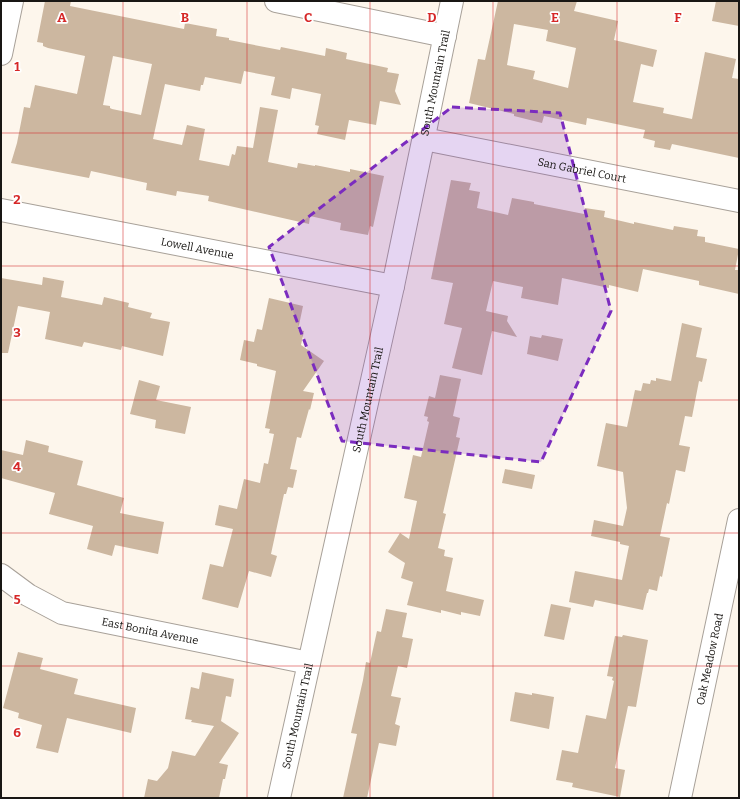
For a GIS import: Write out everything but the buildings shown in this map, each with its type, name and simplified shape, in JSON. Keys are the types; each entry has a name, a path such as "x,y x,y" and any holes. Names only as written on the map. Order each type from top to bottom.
{"street":[{"path":"1,54 12,1"},
{"path":"276,1 445,36"},
{"name":"South Mountain Trail","path":"279,798 393,286 452,1"},
{"name":"San Gabriel Court","path":"424,139 739,201"},
{"name":"Lowell Avenue","path":"1,210 393,286"},
{"name":"Oak Meadow Road","path":"680,798 739,520"},
{"name":"East Bonita Avenue","path":"1,575 28,595 62,614 309,663"}],"highlighted area":[{"path":"452,107 560,113 611,311 541,462 342,441 269,247"}]}
